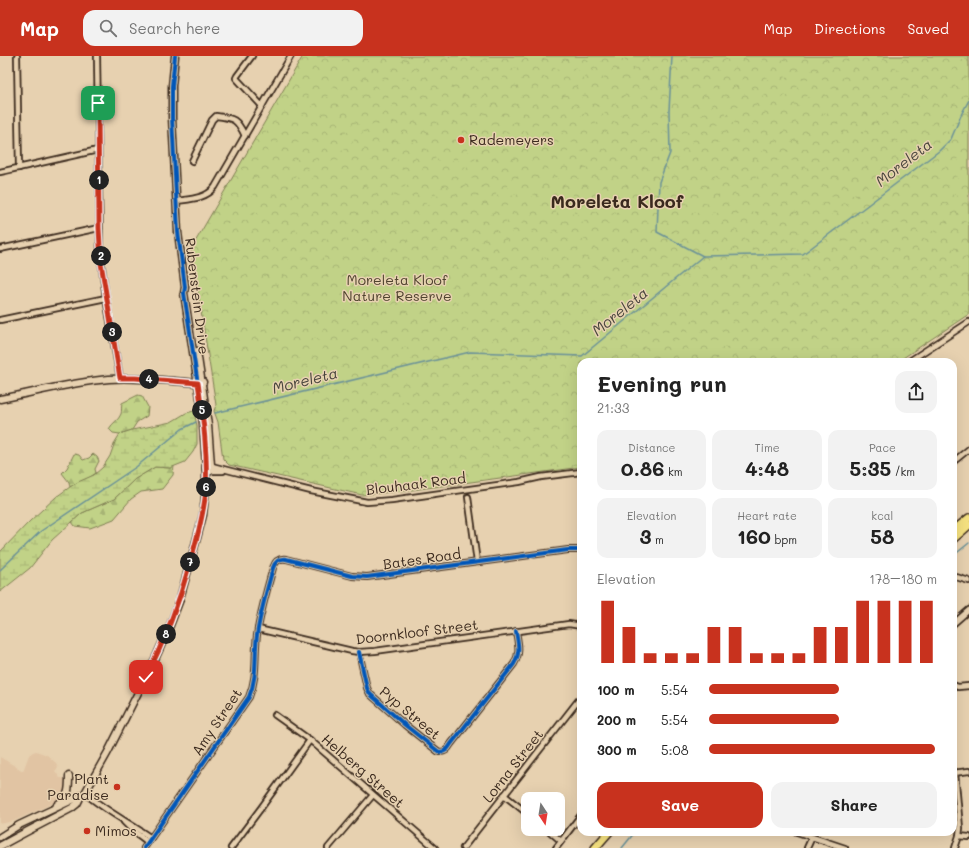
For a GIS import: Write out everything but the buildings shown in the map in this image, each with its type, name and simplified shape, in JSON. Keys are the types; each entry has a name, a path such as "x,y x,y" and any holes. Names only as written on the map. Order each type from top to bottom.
{"main road":[{"path":"957,528 969,518"},
{"path":"957,536 969,525"},
{"path":"595,848 606,836"}],"street":[{"path":"17,56 19,168"},
{"path":"97,56 99,228 101,263 120,378"},
{"name":"Rubenstein Drive","path":"0,846 77,804 108,752 156,658 169,628 183,588 203,515 210,468 200,382 184,293 185,287 178,232 172,102 175,56"},
{"path":"252,56 236,78 262,106"},
{"path":"176,202 202,197 213,190 291,56"},
{"path":"192,161 212,120 216,116 234,120 240,126 245,136"},
{"path":"0,172 98,150"},
{"path":"0,249 99,228"},
{"path":"0,320 106,298"},
{"path":"915,358 969,322"},
{"path":"0,399 82,382 120,378 200,382"},
{"path":"957,459 969,449"},
{"name":"Blouhaak Road","path":"210,468 366,502 392,500 577,472"},
{"path":"468,497 477,562"},
{"name":"Bates Road","path":"273,568 278,560 282,559 352,576 367,577 577,550"},
{"name":"Amy Street","path":"144,848 249,697 255,679 258,629 273,568"},
{"path":"957,577 969,581"},
{"path":"957,620 969,610"},
{"name":"Doornkloof Street","path":"258,629 360,652 569,624 577,625"},
{"name":"Pyp Street","path":"360,652 367,688 370,694 405,725 439,752 445,751 451,744 518,658 516,631"},
{"path":"957,687 969,686"},
{"name":"Lorna Street","path":"463,848 577,702"},
{"name":"Helberg Street","path":"275,715 310,740 435,848"},
{"path":"232,848 310,740"},
{"path":"957,772 969,771"},
{"path":"52,810 63,801 66,796 68,791 69,776"},
{"path":"0,837 19,825 83,794 135,826 150,840"},
{"path":"328,848 373,795"},
{"path":"504,795 521,808"},
{"path":"955,848 959,836 960,826 957,799"},
{"path":"556,848 577,820"},
{"path":"556,836 562,841"},
{"path":"809,836 845,848"},
{"path":"959,836 969,837"},
{"path":"807,848 812,837"}],"shaded area":[{"path":"36,751 47,755 56,763 58,768 55,771 60,778 63,778 66,781 66,792 58,801 14,821 0,824 0,757 23,771 29,755"}],"green space":[{"name":"Moreleta Kloof Nature Reserve","path":"303,56 969,56 969,314 903,358 577,358 577,468 412,490 362,495 229,465 223,459 218,422 214,411 216,405 191,249"},
{"path":"138,395 142,396 148,407 147,416 137,422 132,430 120,434 113,433 109,429 120,416 122,403"},
{"path":"194,411 197,426 197,444 185,462 170,468 155,467 135,479 114,499 82,513 52,540 30,568 0,592 0,552 56,497 78,482 94,475 103,467 120,434 171,422 186,413"},
{"path":"74,454 79,455 83,460 89,458 93,454 99,461 95,469 96,473 70,487 69,482 62,473 67,468"},
{"path":"174,466 173,475 162,489 141,492 131,499 114,519 90,528 75,526 72,522 82,513 114,499 135,479 155,467 170,468"}],"waterway":[{"path":"672,56 669,111 670,153 659,182 657,232 703,256"},
{"name":"Moreleta","path":"215,413 470,352 582,356 703,256 803,254 939,151 951,139 969,100"},
{"name":"Moreleta","path":"0,570 41,531 136,467 182,429 196,422"},
{"path":"957,553 969,543"},
{"path":"622,848 632,836"}],"cycle path":[{"path":"175,56 172,86 172,118 178,232 185,287 184,293 202,411 206,466"},
{"path":"144,848 249,697 255,674 256,643 260,618 273,568 277,561 286,559 352,576 367,577 577,550"},
{"path":"359,652 367,688 370,694 405,725 439,752 441,752 448,749 514,664 518,656 516,631"}],"place":[{"name":"Rademeyers","path":"461,140"},
{"name":"Plant Paradise","path":"117,787"},
{"name":"Mimos","path":"87,831"}],"district":[{"name":"Moreleta Kloof","path":"617,202"}],"route":[{"path":"98,103 99,228 101,263 120,378 198,383 204,426 206,488 203,515 185,581 174,614 156,658 146,677"}]}
